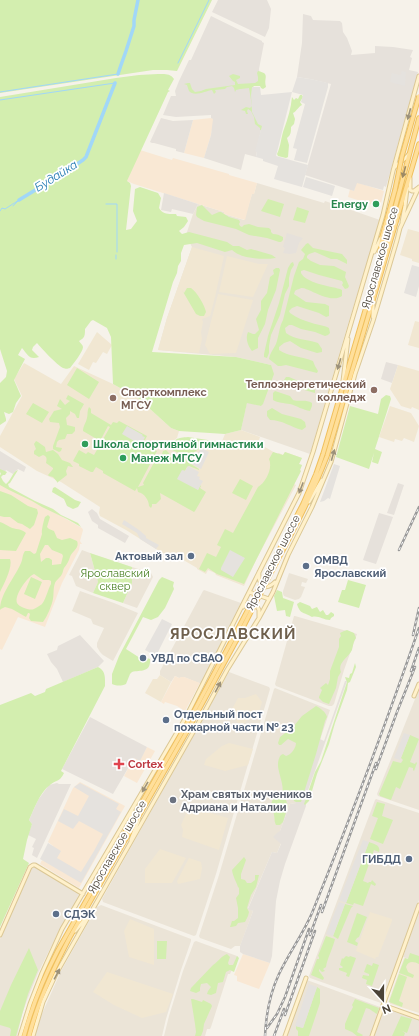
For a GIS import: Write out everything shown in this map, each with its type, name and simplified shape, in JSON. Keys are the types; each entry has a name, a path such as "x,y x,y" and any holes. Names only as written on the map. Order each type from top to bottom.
{"main road":[{"path":"380,262 382,237 395,190 402,156 419,96"},
{"name":"Ярославское шоссе","path":"275,563 303,504 323,454 380,262 419,118"},
{"name":"Ярославское шоссе","path":"24,1036 38,1000 70,937 189,728 234,640 306,506 327,456 419,146"},
{"name":"Ярославское шоссе","path":"29,1036 43,979 58,950 234,640"}],"street":[{"path":"20,1036 30,1004 62,929 186,717 293,506 313,452 349,331 419,76"},
{"path":"393,171 397,165 410,153"},
{"path":"410,174 410,190 412,192 419,187"},
{"path":"32,1036 56,974 227,670 259,618 273,592 288,555 312,507 334,452 355,374 373,321 400,228 405,206 408,181"},
{"path":"400,228 419,187"},
{"path":"370,259 382,237"},
{"path":"373,300 373,321"},
{"path":"340,398 349,331"},
{"path":"306,506 326,474"},
{"path":"259,571 259,580 263,585 271,586 277,580"},
{"path":"249,592 269,599"},
{"path":"240,610 248,604 256,604 259,610 259,618"},
{"path":"414,696 419,684"},
{"path":"186,717 197,706"},
{"path":"124,833 137,801"},
{"path":"128,848 142,810"},
{"path":"0,935 31,866 35,865 83,894"},
{"path":"372,1036 419,905"},
{"path":"70,937 91,914"},
{"path":"285,1036 306,978"},
{"path":"383,1006 419,1018"}],"shaded area":[{"path":"218,0 267,0 271,9 269,28 265,37 212,12"},
{"path":"303,14 311,16 313,20 340,21 342,23 343,32 352,51 351,55 375,53 375,46 413,50 410,57 412,58 409,70 418,72 386,187 384,186 383,190 357,183 354,191 305,175 331,84 297,77 302,43"},
{"path":"211,16 264,43 259,69 261,84 252,85 262,126 256,157 245,154 241,170 204,158 211,135 213,119 211,118 211,115 176,117 163,115 171,96 176,96 175,91 179,81 189,60 191,60"},
{"path":"402,71 406,72 405,86 390,82 392,73 400,75"},
{"path":"297,77 328,83 307,163 294,160 297,149 293,148 305,104 301,102 303,95 292,92"},
{"path":"252,87 260,87 261,95 292,92 276,156 308,165 302,187 274,179 278,166 256,157 257,152 255,151 262,126 258,124 252,112"},
{"path":"161,118 173,121 193,120 184,153 176,151 176,149 150,142"},
{"path":"214,119 204,158 184,153 193,120"},
{"path":"140,150 172,160 173,158 257,183 254,194 252,194 245,220 127,181"},
{"path":"306,177 335,186 332,196 303,187"},
{"path":"356,182 384,191 380,207 348,197 350,189 354,191"},
{"path":"257,183 324,203 325,201 380,220 310,454 241,430 247,402 261,406 271,365 236,357 158,350 167,318 192,247 186,235 198,204 244,220"},
{"path":"164,193 198,204 193,214 172,209 171,212 161,210"},
{"path":"408,229 419,232 419,263 400,255"},
{"path":"287,233 303,238 299,243 296,253 283,253"},
{"path":"192,247 224,256 210,316 202,319 202,339 199,353 158,350 167,318"},
{"path":"227,256 259,264 268,264 253,297 219,292"},
{"path":"412,265 419,267 419,286 416,297 404,293"},
{"path":"218,294 253,300 236,353 210,354 205,345"},
{"path":"415,321 419,322 419,348 408,345"},
{"path":"97,332 112,345 107,354 103,352 96,363 93,362 89,370 78,364"},
{"path":"386,362 398,365 392,383 381,379"},
{"path":"24,363 61,384 74,366 113,384 138,398 171,428 179,431 177,438 173,441 172,450 187,457 202,447 220,446 225,434 241,430 260,437 258,443 277,454 279,453 283,455 285,452 302,458 299,464 302,465 301,471 294,484 296,485 256,560 244,586 216,575 208,570 206,574 180,558 178,561 156,549 100,516 100,507 61,482 37,471 0,447 0,436 22,396 14,379"},
{"path":"398,365 419,371 419,410 412,407 411,409 401,406 390,389"},
{"path":"390,406 411,413 419,426 414,442 404,438 402,441 395,439 394,442 379,437"},
{"path":"127,426 145,437 141,445 122,434"},
{"path":"201,448 209,452 201,469 192,464"},
{"path":"0,451 26,467 24,472 18,469 13,474 6,470 5,472 0,472"},
{"path":"334,464 340,466 330,499 328,498 320,502"},
{"path":"188,466 199,472 197,476 203,481 198,490 177,479 182,470 185,471"},
{"path":"398,483 404,485 394,515 387,513"},
{"path":"0,484 45,507 83,530 80,541 82,544 80,544 79,550 62,583 45,627 18,617 2,650 0,649"},
{"path":"92,509 97,513 100,519 129,536 125,543 98,528 98,525 92,521 88,512"},
{"path":"379,513 393,517 376,564 363,560"},
{"path":"124,520 139,530 146,536 146,538 159,545 156,549 140,539 137,533 122,524"},
{"path":"82,550 90,553 98,582 93,593 76,586 72,576 69,575"},
{"path":"230,550 245,558 233,577 221,570"},
{"path":"132,567 151,573 153,577 137,608 123,603 132,583"},
{"path":"289,573 308,579 306,583 302,582 301,586 305,587 299,599 295,600 284,596 283,594"},
{"path":"204,590 241,603 201,684 184,677 179,678 175,676 171,682 160,675 160,671"},
{"path":"80,591 138,613 113,661 103,655 97,647 97,643 104,628 93,624 91,619 72,611"},
{"path":"294,616 357,634 334,704 332,706 276,686 275,684"},
{"path":"162,619 172,624 156,656 145,650"},
{"path":"80,635 104,661 98,667 63,682 57,669 47,654 57,650 58,646"},
{"path":"229,672 269,687 270,689 216,874 196,935 194,936 103,902 102,899"},
{"path":"160,675 171,682 161,702 145,693 153,679 157,679"},
{"path":"175,676 179,678 184,677 200,683 185,711 177,706 165,702 164,704 161,702"},
{"path":"345,681 347,681 305,799 306,806 280,881 276,901 272,956 270,963 240,952 240,946 253,911 248,909 272,852 277,853 281,844 273,837 280,831 290,804 296,803 296,795 320,739 324,741"},
{"path":"275,688 330,710 307,779 296,803 290,804 280,831 281,843 277,853 272,852 248,908 253,911 240,946 235,946 231,949 200,938 199,936 219,875"},
{"path":"419,689 419,810 378,796 377,794"},
{"path":"256,694 262,702 259,712 245,723 238,723 231,711 238,698 245,698"},
{"path":"90,717 147,747 140,761 134,758 113,794 62,769"},
{"path":"404,733 410,735 400,760 394,758"},
{"path":"229,743 253,749 248,765 225,771 204,765 206,759 222,746"},
{"path":"147,747 155,751 137,783 124,776 134,758 140,760"},
{"path":"80,782 125,806 79,888 40,864 42,860 44,861 53,846 48,842 73,788"},
{"path":"57,783 71,784 37,858 32,855 34,848 32,847 36,839 28,835 32,824 29,820 38,800 49,785"},
{"path":"80,783 119,804 116,809 121,812 81,883 40,859 48,843 61,851 57,858 81,872 103,834 79,821 73,829 58,821 64,809 78,816 89,796 74,787"},
{"path":"376,799 419,813 419,900 381,1003 310,978 309,976"},
{"path":"189,807 228,818 219,850 182,837 183,830 181,825"},
{"path":"363,840 369,842 346,903 339,900"},
{"path":"160,849 186,858 172,883 145,883 145,869"},
{"path":"189,858 201,862 202,868 200,879 178,884 177,881"},
{"path":"32,867 36,867 79,896 62,925 38,973 22,1014 17,1036 0,1036 0,939"},
{"path":"339,902 345,904 333,936 326,934"},
{"path":"101,905 191,939 162,1036 35,1036 41,1016 61,971 97,907"},
{"path":"419,911 419,963 403,957"},
{"path":"370,912 392,919 378,957 375,959 356,951"},
{"path":"130,919 154,929 154,965 129,957 124,931"},
{"path":"196,941 238,957 230,974 228,974 211,1027 210,1029 207,1029 205,1036 164,1036 183,971 194,942"},
{"path":"243,954 270,963 259,989 237,981 237,976 234,975"},
{"path":"404,958 419,963 419,1013 388,1003"},
{"path":"107,972 173,994 166,1012 142,1018 114,1005 93,992"},
{"path":"307,980 380,1007 371,1036 287,1036"},
{"path":"309,984 317,987 303,1028 295,1026"},
{"path":"385,1007 419,1020 419,1036 374,1036"}],"green space":[{"path":"0,0 212,0 177,71 153,70 0,93"},
{"path":"258,71 264,73 266,76 266,87 263,89 260,86 254,86 252,88 264,126 262,130 260,130 260,128 255,124 251,111 248,109 248,114 246,114 245,111 241,110 252,106 249,88 236,90 235,92 232,86 225,89 215,90 216,92 214,94 212,90 194,94 189,91 187,85 184,84 190,83 195,92 235,85 235,82 229,76 233,74 240,76 240,78 236,80 238,84 255,83 258,81"},
{"path":"165,74 174,79 168,90 170,91 168,92 127,181 131,186 126,230 131,229 137,221 133,211 135,189 140,187 158,193 161,198 159,208 162,212 186,217 188,221 179,231 182,234 189,232 227,242 233,246 239,246 247,250 251,249 272,255 276,258 259,259 247,257 232,250 225,252 197,243 184,245 181,253 181,261 178,266 152,352 236,357 271,365 274,374 263,404 261,406 247,403 241,430 225,434 179,431 171,428 138,398 113,384 111,337 107,328 93,320 85,329 84,337 79,341 83,346 83,349 70,368 65,369 60,366 37,343 32,350 39,357 36,358 27,355 22,348 18,355 25,359 14,380 21,396 16,403 13,412 9,414 4,412 6,421 0,425 0,383 6,377 7,371 0,349 0,97 116,78"},
{"path":"300,95 303,97 300,102 302,105 293,113 295,119 294,124 291,127 287,138 289,145 288,157 278,156 277,154 292,97 294,100 296,98 298,99"},
{"path":"268,199 284,204 280,217 261,211"},
{"path":"202,205 212,215 221,212 229,217 239,220 239,224 242,227 249,224 269,228 273,234 283,237 283,240 279,242 249,235 236,229 204,221 196,215 197,207"},
{"path":"297,207 309,211 305,223 293,220"},
{"path":"308,243 313,248 342,254 347,260 347,264 315,252 309,254 307,258 320,265 334,266 346,272 345,277 349,286 345,289 342,285 342,281 304,270 301,271 304,276 313,282 342,290 342,296 339,298 322,296 303,288 295,291 294,294 306,302 325,304 329,306 329,316 326,317 319,313 297,306 289,311 301,319 329,328 330,333 328,335 325,336 292,325 285,328 286,333 290,335 318,343 322,349 322,352 317,353 301,348 290,341 279,347 279,350 287,354 313,361 318,371 317,373 286,365 278,366 269,359 277,341 294,276 299,262 303,259 305,254 301,250"},
{"path":"293,262 294,265 289,278 289,286 285,294 280,315 271,335 267,358 264,357 264,354 268,336 279,303 288,268"},
{"path":"279,268 280,270 276,290 268,310 265,324 258,338 258,348 252,351 247,342 247,334 248,332 255,334 259,330 256,319 261,310 261,301 267,293 270,277 274,274 273,270"},
{"path":"187,288 191,288 200,299 206,312 204,316 196,314 182,290 184,293"},
{"path":"77,368 99,382 89,399 67,385"},
{"path":"286,377 310,382 315,390 315,393 288,383 282,383"},
{"path":"275,391 290,396 293,400 312,403 310,411 273,400 273,393"},
{"path":"68,395 84,404 80,411 79,418 77,418 75,414 70,411 70,414 66,418 67,425 75,427 75,431 72,434 67,434 65,439 57,442 56,447 62,448 59,452 53,449 53,446 60,427 59,423 50,422 49,419 54,411 62,409 57,406 60,399 65,405 70,401 66,399"},
{"path":"386,395 390,396 391,399 375,449 382,452 378,464 372,462 374,453 369,469 336,457 350,406 378,414 381,399"},
{"path":"33,403 49,412 42,423 26,414"},
{"path":"89,407 91,409 91,413 111,425 113,422 117,423 119,421 147,436 143,444 157,451 138,487 144,485 143,483 158,455 162,454 163,451 166,450 170,455 178,456 180,458 189,459 194,457 191,464 199,470 189,466 185,471 183,470 198,490 200,485 200,488 206,492 195,511 194,512 160,493 161,499 156,504 152,504 151,508 146,497 138,492 137,488 135,491 103,473 103,471 96,467 93,472 91,472 73,461 79,450 86,454 88,452 94,455 110,427 108,426 100,441 83,431"},
{"path":"272,408 282,414 301,419 305,422 306,427 302,430 282,422 270,420 267,416 267,411"},
{"path":"188,437 221,442 220,446 202,447 187,457 172,450 173,443 176,439"},
{"path":"36,441 45,447 46,452 53,450 62,460 70,463 73,467 68,466 66,471 67,475 58,483 53,477 48,475 53,468 46,463 46,457 43,455 39,457 34,454 36,449 34,444"},
{"path":"273,452 283,455 285,452 302,458 299,464 302,465 301,471 244,584 217,574 208,568 205,572 199,569 207,553 216,557 221,547 217,545 225,529 233,533 258,487 264,482 268,474 270,466 269,459"},
{"path":"0,469 7,472 1,477 6,484 18,470 8,484 9,487 53,509 61,515 78,523 81,527 0,485"},
{"path":"240,479 253,486 246,500 232,493"},
{"path":"55,487 75,500 81,502 78,507 73,509 67,506 64,499 52,492 53,488"},
{"path":"0,491 11,495 28,506 37,509 38,513 34,525 30,529 10,517 0,516"},
{"path":"48,515 50,517 47,527 54,531 57,538 62,540 70,538 78,543 61,575 55,583 52,602 45,620 43,622 31,621 29,618 29,613 26,617 12,609 5,607 0,610 2,598 21,563 23,554 25,551 30,551 34,554 36,553 42,534 45,517","holes":["45,545 48,545 52,550 62,554 61,564 52,565 52,560 49,558 46,558 41,562 40,554","34,574 43,580 51,581 51,584 42,604 34,609 30,609 20,606 17,603 17,596 28,579"]},
{"path":"0,522 12,528 22,530 26,533 16,551 0,550"},
{"name":"Ярославский сквер","path":"90,553 132,567 132,583 123,603 93,593 98,582"},
{"path":"0,559 10,559 11,562 8,576 0,592"},
{"path":"31,577 42,582 35,599 24,594"},
{"path":"162,577 174,582 174,589 165,608 158,617 151,620 143,617 126,649 140,658 144,657 150,659 149,667 145,670 132,672 126,684 119,686 112,684 112,674 119,656 159,580"},
{"path":"348,580 366,585 359,608 338,602 342,590 345,590"},
{"path":"277,590 282,592 283,598 294,602 290,617 286,616 285,610 277,611 274,596"},
{"path":"300,602 310,606 312,609 317,607 320,612 323,610 326,615 331,612 334,616 330,620 312,617 300,610 297,604"},
{"path":"347,630 354,633 356,638 352,650 340,666 341,672 329,704 323,702 319,698 322,690 320,688 326,683 328,685 330,671 339,647 339,639 341,636 340,633"},
{"path":"355,663 356,667 350,682 348,683 347,690 309,801 305,805 304,804 315,772 321,761 347,682 345,677 349,678"},
{"path":"98,667 104,673 105,686 61,771 64,773 59,780 52,783 43,792 29,820 32,824 23,859 29,863 0,927 0,705 31,693 35,696 45,692 46,689"},
{"path":"316,706 324,712 327,717 301,802 294,801 292,795 290,794 286,796 288,806 283,822 280,825 276,825 271,804 273,799 279,798 282,795 283,790 278,768 278,760 281,755 283,754 286,756 291,753 296,743 288,739 279,745 278,743 280,737 293,727 302,716"},
{"path":"410,735 419,739 410,762 415,764 416,762 417,763 414,771 413,768 409,767 400,789 396,787 391,800 380,796 379,794 393,761 401,763 403,760 401,758"},
{"path":"377,802 385,804 382,816 393,820 383,844 370,839 378,818 372,816"},
{"path":"369,842 378,846 379,852 374,850 363,881 368,883 372,880 376,884 375,886 371,884 363,906 354,903 353,905 346,903"},
{"path":"244,857 246,860 241,874 241,879 245,880 247,883 251,883 255,880 255,875 259,875 256,887 251,895 247,908 249,912 245,922 238,923 236,926 230,927 232,921 238,918 236,898 239,894 239,888 232,870"},
{"path":"345,904 353,906 338,939 333,936"},
{"path":"357,913 367,917 359,937 355,941 358,943 357,946 347,942"},
{"path":"326,936 335,939 326,967 323,969 325,971 322,972 319,969 324,978 323,980 311,975 317,959 319,959 318,956"},
{"path":"157,941 167,941 166,959 157,959"},
{"path":"29,948 38,970 28,994 16,1036 10,1036 10,1028 0,1025 0,1011"},
{"path":"410,953 419,956 419,964 410,962 406,967 408,972 414,975 413,978 399,973 405,958 408,959"},
{"path":"227,954 230,957 228,963 229,965 233,965 237,956 239,958 234,972 230,970 226,972 223,982 218,983 216,993 211,995 207,994 211,987 207,983 201,984 200,991 196,993 190,991 191,988 213,965"},
{"path":"346,956 356,958 349,977 346,976 347,973 339,970 339,968 343,967 340,965 342,958 343,959"},
{"path":"373,963 379,965 372,986 366,984 367,980 362,978 363,975 369,976 369,974 364,972 367,964 372,966"},
{"path":"399,974 407,977 399,1001 403,1003 402,1007 389,1002"},
{"path":"317,987 320,989 320,1003 309,1036 298,1036 296,1026 303,1028"},
{"path":"191,999 202,1002 203,1000 212,1006 204,1024 201,1036 195,1036 196,1032"},
{"path":"355,999 379,1008 377,1014 366,1008 357,1032 363,1035 362,1036 357,1036 345,1029 345,1024"},
{"path":"401,1016 412,1019 407,1033 402,1031 405,1033 404,1036 392,1036"}],"waterway":[{"name":"Будайка","path":"118,74 134,26 138,0"},
{"path":"178,63 209,0"},
{"path":"0,92 118,74"},
{"path":"0,100 115,83"},
{"name":"Будайка","path":"19,200 68,170 86,157 115,83"},
{"name":"Будайка","path":"13,206 19,200"},
{"name":"Будайка","path":"0,211 2,208 5,209 19,200"},
{"path":"106,204 117,204 117,252"}],"railway":[{"path":"399,550 419,507"},
{"path":"413,635 419,608"},
{"path":"265,1036 269,1004 276,981 312,913 394,700 419,628"},
{"path":"411,671 419,648"},
{"path":"376,769 415,667"},
{"path":"322,912 376,763"},
{"path":"310,935 321,905"},
{"path":"267,1028 277,1014 285,997 309,929"},
{"path":"285,1015 315,931"},
{"path":"274,1036 284,1009"}],"place":[{"name":"Energy","path":"376,204"},
{"name":"Теплоэнергетический колледж","path":"374,390"},
{"name":"Спорткомплекс МГСУ","path":"113,398"},
{"name":"Школа спортивной гимнастики","path":"85,444"},
{"name":"Манеж МГСУ","path":"123,458"},
{"name":"Актовый зал","path":"191,556"},
{"name":"ОМВД Ярославский","path":"306,566"},
{"name":"УВД по СВАО","path":"143,658"},
{"name":"Отдельный пост пожарной части № 23","path":"166,720"},
{"name":"Cortex","path":"119,764"},
{"name":"Храм святых мучеников Адриана и Наталии","path":"173,800"},
{"name":"ГИБДД","path":"409,859"},
{"name":"СДЭК","path":"56,914"}],"district":[{"name":"ЯРОСЛАВСКИЙ","path":"233,634"}]}
